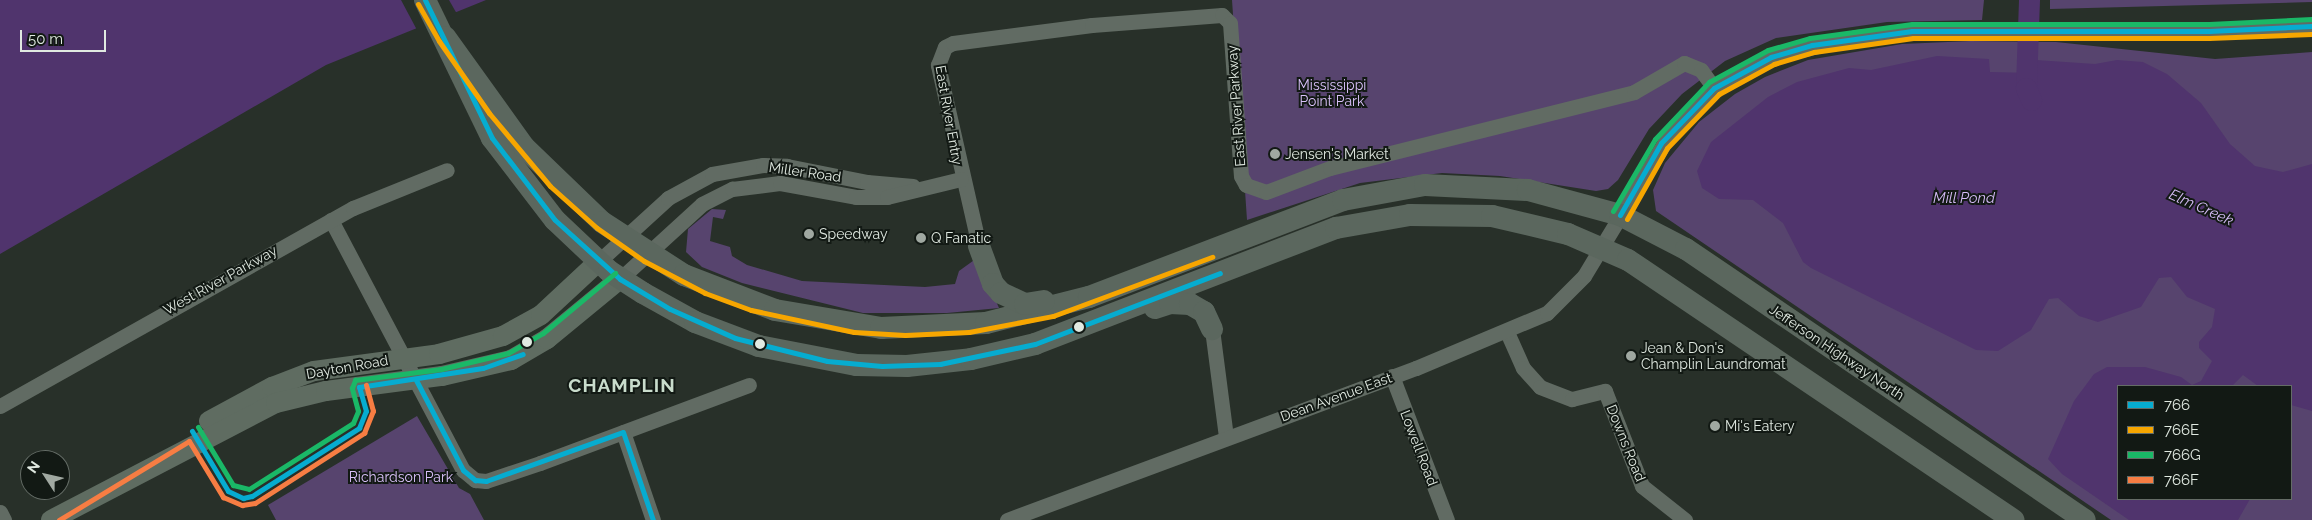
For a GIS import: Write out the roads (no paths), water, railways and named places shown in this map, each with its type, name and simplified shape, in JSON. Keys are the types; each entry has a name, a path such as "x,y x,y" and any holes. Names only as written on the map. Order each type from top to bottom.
{"highway":[{"path":"425,0 445,37 464,87 500,151 555,220 598,262 620,279 670,309 716,331 759,346 819,360 882,366 940,364 1035,344 1069,342 1170,303 1198,308 1212,329"},
{"name":"Jefferson Highway North","path":"445,37 524,146 555,180 623,238 648,255 708,286 774,310 846,324 905,328 969,325 1028,314 1089,296 1315,208 1399,188 1481,184 1528,190 1581,202 1620,215 1703,260 2085,520"},
{"path":"1035,344 1319,234 1385,218 1443,213 1492,216 1548,228 1601,247 1670,287 2013,520"},
{"path":"979,246 996,288 1013,301 1025,304 1060,296 1131,270 1162,268"}],"main road":[{"name":"Dayton Road","path":"44,520 192,431 286,380 314,371 466,349 518,329 555,303 598,262"},
{"name":"Dayton Road","path":"51,520 276,403 326,391 416,380 491,367 523,354 570,322 620,279"}],"street":[{"name":"East River Parkway","path":"942,52 959,41 1092,25 1222,15 1230,24 1241,176 1246,185 1266,192 1330,168 1630,93 1684,63 1701,70 1714,88"},
{"name":"Dean Avenue East","path":"1007,520 1507,332 1547,313 1564,300 1601,247 1661,143 1714,88 1758,63 1812,46 1904,31 2209,31 2312,26"},
{"name":"East River Entry","path":"942,52 940,77 961,179"},
{"name":"Miller Road","path":"598,262 623,238 688,184 738,169 787,166 867,182 922,186"},
{"name":"West River Parkway","path":"0,406 220,279 331,220 373,198 447,170"},
{"name":"Miller Road","path":"620,279 702,204 732,189 780,183 875,198 922,186 961,179"},
{"path":"961,179 979,246"},
{"path":"331,220 463,470 475,480 486,481 749,385"},
{"path":"1212,329 1226,437"},
{"name":"Downs Road","path":"1507,332 1523,368 1540,387 1572,399 1605,391 1640,483 1652,498 1686,520"},
{"name":"Lowell Road","path":"1392,376 1447,520"},
{"path":"623,432 653,520"},
{"path":"0,512 4,520"}],"water":[{"path":"0,0 486,0 326,65 0,254"},
{"name":"Mill Pond","path":"1937,56 1989,59 1990,72 2035,73 2036,60 2095,64 2117,60 2143,62 2167,74 2201,103 2230,144 2255,166 2283,172 2312,164 2312,411 2292,405 2292,385 2257,385 2243,375 2233,385 2192,385 2201,381 2212,361 2199,348 2199,342 2212,327 2215,309 2187,297 2171,277 2159,278 2141,307 2098,322 2079,316 2058,298 2049,299 2031,330 1998,351 1976,350 1811,268 1803,262 1783,223 1753,200 1719,199 1702,188 1697,171 1711,142 1768,97 1797,82 1849,68 1871,70"},
{"name":"Mill Pond","path":"2107,367 2145,367 2181,377 2192,385 2117,385 2117,500 2249,500 2238,520 2129,520 2062,474 2048,459 2074,401 2094,374"}],"waterway":[{"name":"Elm Creek","path":"2029,0 2026,88 2031,100"}],"place":[{"name":"Jensen's Market","path":"1275,154"},
{"name":"Speedway","path":"809,234"},
{"name":"Q Fanatic","path":"921,238"},
{"name":"Jean & Don's Champlin Laundromat","path":"1631,356"},
{"name":"Mi's Eatery","path":"1715,426"}],"district":[{"name":"CHAMPLIN","path":"622,386"}],"park label":[{"name":"Mississippi Point Park","path":"1332,94"},
{"name":"Richardson Park","path":"401,477"}]}
